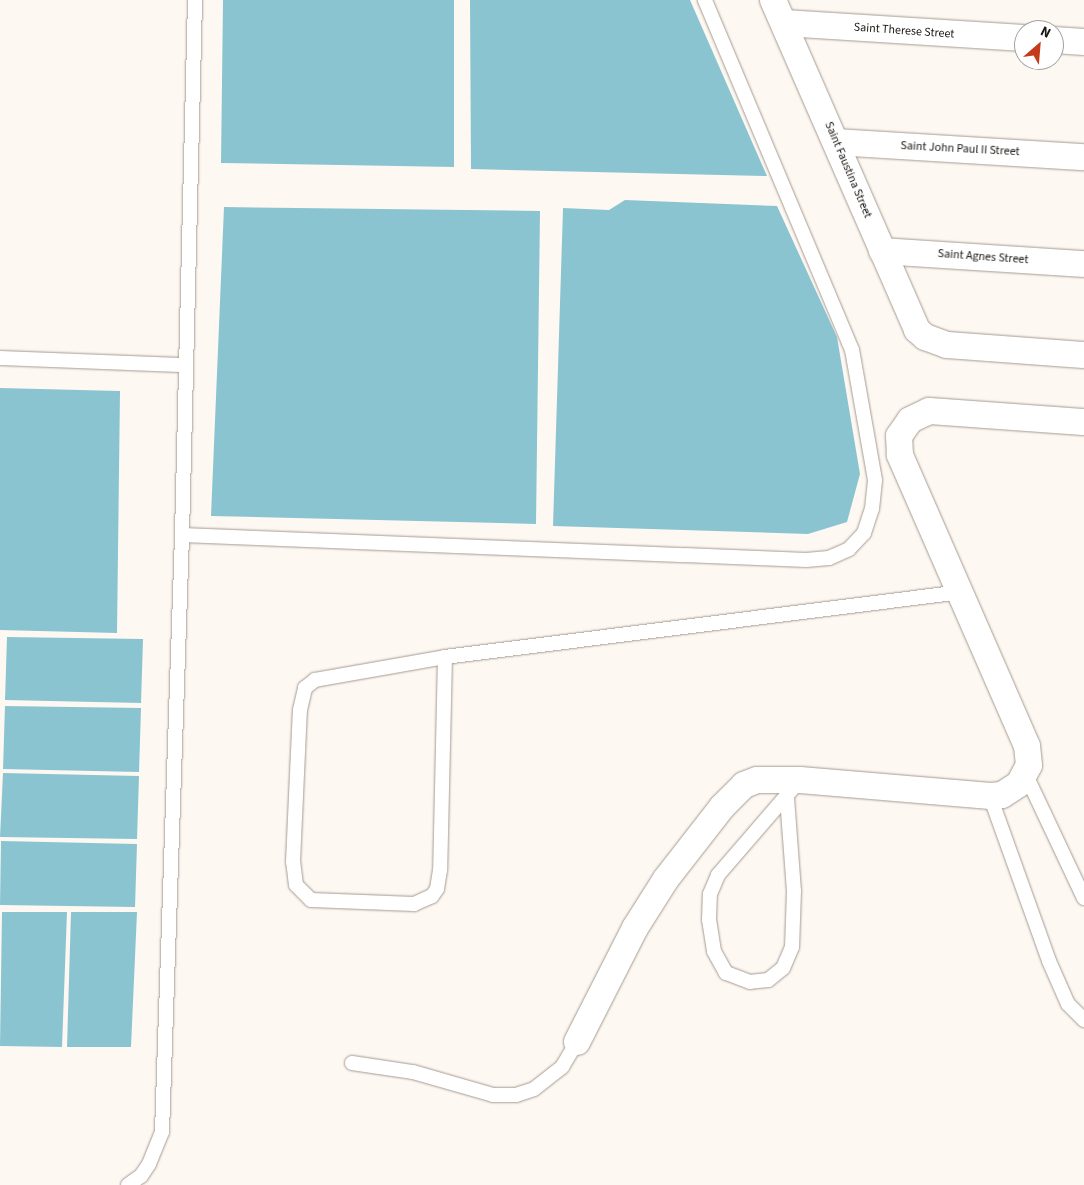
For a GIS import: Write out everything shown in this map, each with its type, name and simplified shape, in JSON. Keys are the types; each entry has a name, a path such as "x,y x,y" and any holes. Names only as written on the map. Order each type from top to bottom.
{"street":[{"name":"Saint Therese Street","path":"779,12 1014,37"},
{"name":"Saint Faustina Street","path":"779,12 911,321 925,337 947,345 1084,355"},
{"path":"1064,41 1084,42"},
{"name":"Saint John Paul II Street","path":"836,142 1084,157"},
{"name":"Saint Agnes Street","path":"882,250 1084,264"},
{"path":"577,1042 635,928 666,879 722,807 744,785 757,780 794,789 990,796 1012,790 1026,775 1030,756 1027,746 962,592 900,455 899,436 903,426 918,414 940,410 1084,422"}],"lane":[{"path":"128,1185 141,1176 150,1164 162,1132 182,535 195,0"},
{"path":"182,535 806,560 829,558 849,549 864,532 872,509 875,480 852,350 705,0"},
{"path":"0,358 186,365"},
{"path":"445,657 440,870 437,889 432,896 414,904 311,900 296,885 293,862 300,710 305,688 315,680 328,675 445,657 962,592"},
{"path":"1026,775 1084,898"},
{"path":"794,789 792,947 783,968 768,980 750,982 726,973 714,951 709,920 710,894 718,875 731,858 794,789"},
{"path":"990,796 1049,961 1068,1004 1084,1020"},
{"path":"352,1063 413,1072 493,1096 516,1095 534,1089 562,1068 577,1042"}],"water":[{"path":"223,0 454,0 454,167 221,163"},
{"path":"470,0 690,0 767,176 471,169"},
{"path":"625,200 777,206 837,337 860,474 847,522 808,534 553,526 563,208 609,210"},
{"path":"224,207 540,211 536,524 211,516"},
{"path":"0,388 120,391 117,633 0,630"},
{"path":"7,637 143,639 141,703 5,700"},
{"path":"5,706 141,708 139,772 3,769"},
{"path":"3,773 139,776 137,839 0,837"},
{"path":"1,841 137,844 135,907 0,905"},
{"path":"2,912 67,912 62,1047 0,1046"},
{"path":"71,912 137,912 131,1047 67,1047"}]}
